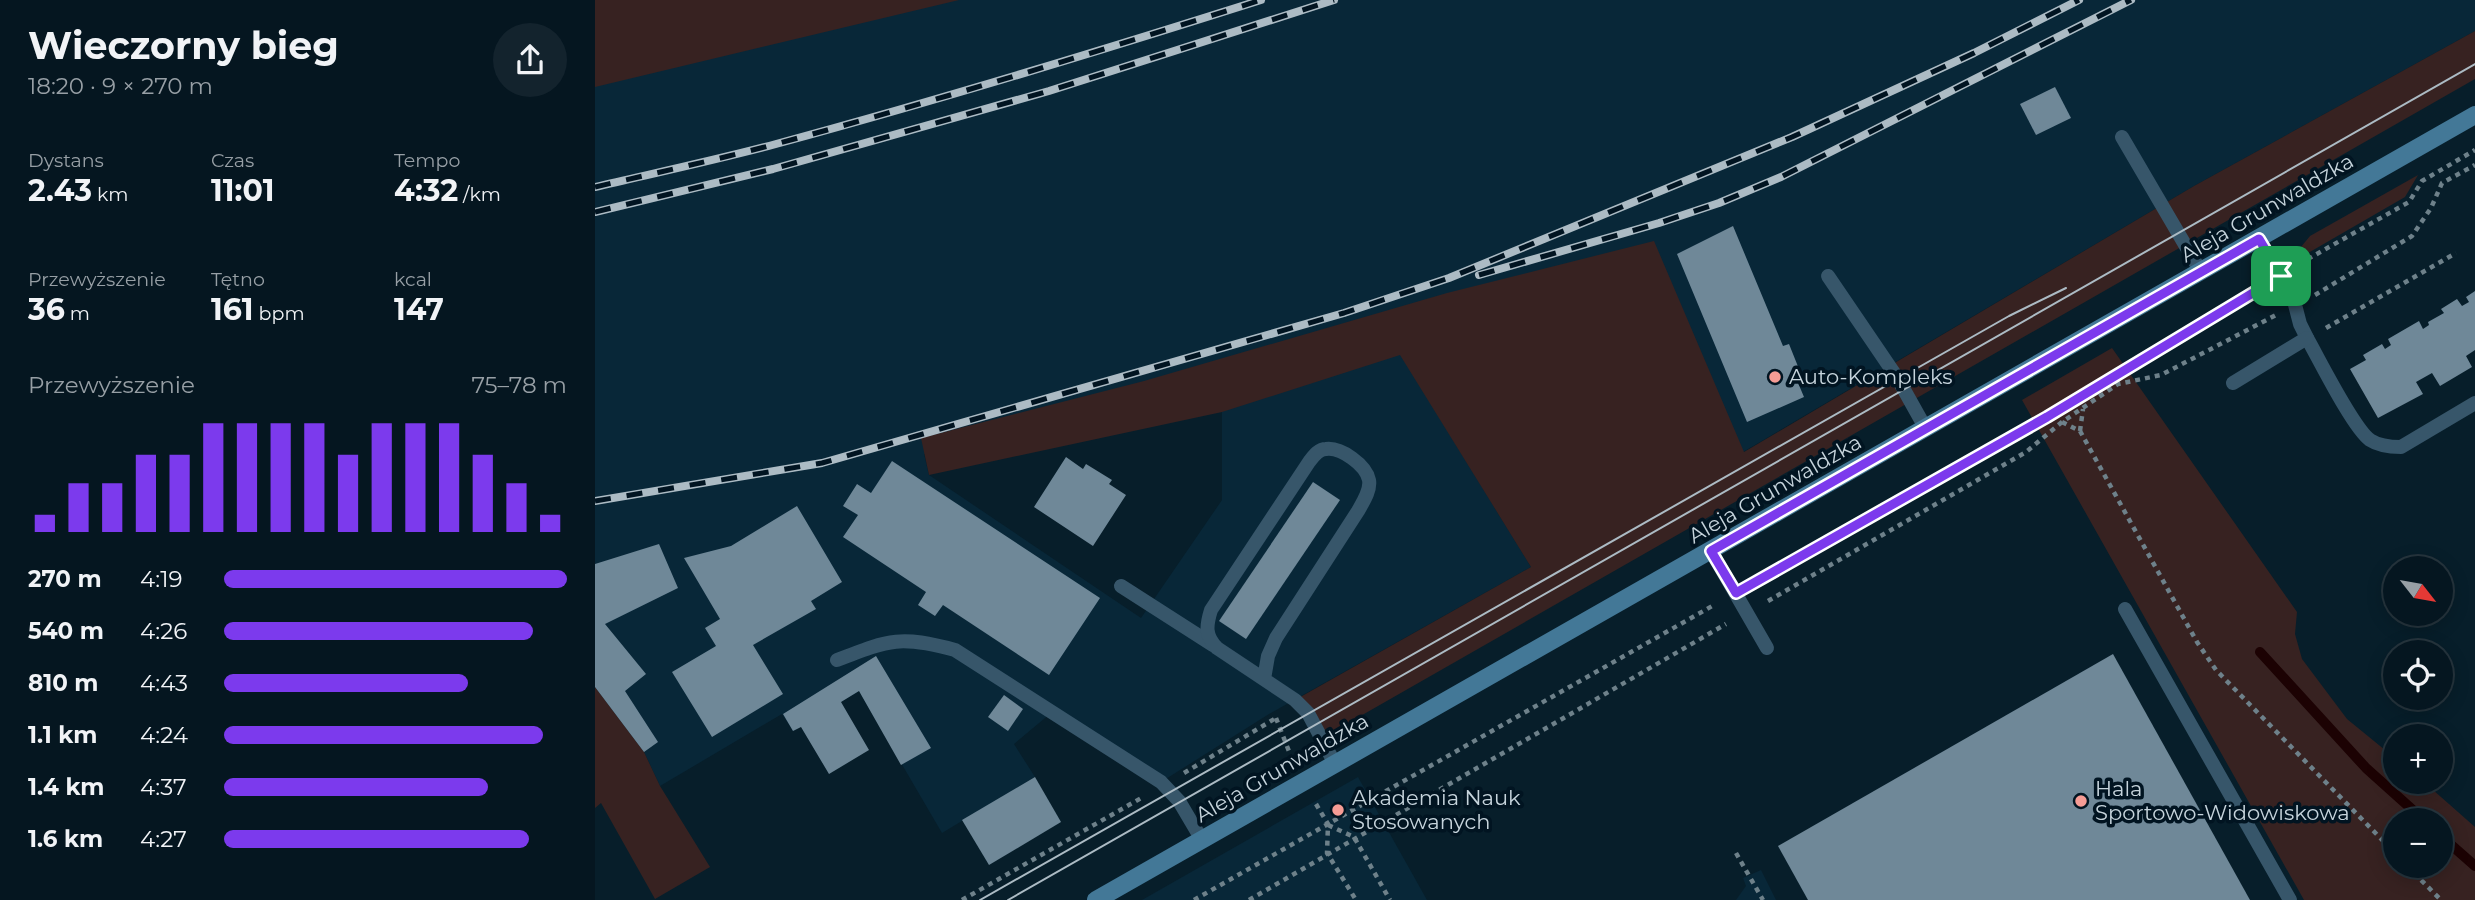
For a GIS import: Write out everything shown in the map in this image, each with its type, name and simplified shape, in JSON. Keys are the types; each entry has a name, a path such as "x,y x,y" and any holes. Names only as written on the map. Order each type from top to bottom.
{"main road":[{"name":"Aleja Grunwaldzka","path":"1105,898 1202,840 2475,115"}],"lane":[{"path":"2122,137 2200,272"},
{"path":"2259,239 2296,305 2300,324 2307,338 2363,434 2380,445 2401,447 2475,403"},
{"path":"1828,276 1898,379 1926,429"},
{"path":"2233,383 2307,338"},
{"path":"1217,648 1210,641 1207,632 1211,610 1309,462 1318,452 1326,449 1334,449 1351,458 1364,471 1369,481 1367,493 1276,638 1268,656 1264,679"},
{"path":"1711,551 1767,648"},
{"path":"1121,586 1295,700 1308,713 1335,764"},
{"path":"2125,609 2290,900"},
{"path":"837,660 881,643 903,640 926,642 955,650 1164,784 1179,801 1202,840"}],"path":[{"path":"1194,900 2047,417 2409,202 2422,181 2475,150"},
{"path":"1759,606 2026,452 2062,422 2118,384 2161,375 2296,305 2412,236 2431,208 2442,183 2475,164"},
{"path":"2322,330 2456,253"},
{"path":"2080,431 2083,409"},
{"path":"2062,422 2080,431 2215,670 2383,841"},
{"path":"1249,900 1735,619"},
{"path":"962,900 1276,718"},
{"path":"1328,824 1355,837 1390,900"},
{"path":"1328,824 1327,853 1356,900"},
{"path":"1736,853 1763,900"},
{"path":"2419,878 2441,900"}],"shaded area":[{"path":"595,0 959,0 595,87"},
{"path":"843,0 2475,0 2475,31 2194,186 1743,452 1401,355 1531,567 1269,714 1161,782 1051,713 1014,744 1035,777 942,833 859,691 793,731 782,714 660,786 644,752 595,687 595,60","holes":["1222,412 1222,500 1141,618 929,475 924,454"]},
{"path":"2475,31 2475,79 1322,738 1295,700 1531,567 1400,355 1222,412 929,475 921,438 1144,381 1447,293 1654,241 1744,452 2194,186"},
{"path":"2418,175 2405,197 2296,260 2301,247 2310,236"},
{"path":"2112,348 2297,612 2295,634 2302,659 2347,719 2383,748 2383,794 2438,794 2475,827 2475,900 2304,900 2022,400"},
{"path":"595,687 644,752 660,786 710,867 655,899 601,803 595,808"},
{"name":"Akademia Nauk Stosowanych","path":"1358,777 1427,900 1142,900"},
{"path":"1761,870 1776,900 1736,900 1746,886 1743,878"}],"building":[{"path":"2055,87 2071,118 2036,135 2020,104"},
{"path":"1733,226 1783,346 1789,344 1799,369 1793,371 1804,397 1747,422 1677,254"},
{"path":"2475,291 2475,350 2466,356 2472,367 2440,386 2432,373 2416,382 2423,394 2378,418 2350,369 2366,360 2363,355 2382,344 2385,349 2391,345 2388,339 2419,321 2423,329 2429,325 2428,322 2444,313 2441,309 2457,299 2462,306 2469,302 2466,297"},
{"path":"1066,457 1083,469 1086,464 1112,480 1109,484 1126,495 1093,546 1034,507"},
{"path":"892,461 1100,598 1049,675 943,605 935,616 918,605 926,592 843,537 858,515 843,506 857,484 871,493"},
{"path":"1313,482 1340,500 1246,639 1219,621"},
{"path":"797,506 842,582 811,601 816,609 753,645 783,694 712,737 672,672 716,646 705,628 720,619 684,558 731,546"},
{"path":"659,544 678,588 605,624 646,674 625,691 658,742 644,752 595,687 595,564"},
{"name":"Hala Sportowo-Widowiskowa","path":"2113,654 2250,900 1808,900 1778,846"},
{"path":"876,656 931,748 901,765 859,691 841,702 869,750 829,774 801,727 793,731 783,714"},
{"path":"1004,695 1023,709 1008,731 988,717"},
{"path":"1035,777 1061,822 989,865 962,820"}],"waterway":[{"path":"2260,652 2366,768 2411,808"},
{"path":"2453,847 2475,866"}],"tram line":[{"path":"1008,900 2475,64"},
{"path":"980,900 2009,316 2066,288"}],"railway":[{"path":"595,187 731,156 837,127 1019,75 1261,0"},
{"path":"595,212 773,169 1049,91 1334,0"},
{"path":"595,501 822,463 1344,313 1449,278 1792,137 1974,53 2079,0"},
{"path":"1479,275 1659,223 1719,203 1781,177 2131,0"}],"place":[{"name":"Auto-Kompleks","path":"1775,377"},
{"name":"Hala Sportowo-Widowiskowa","path":"2081,801"},
{"name":"Akademia Nauk Stosowanych","path":"1338,810"}],"route":[{"path":"2259,239 2281,276 2047,417 1736,593 1711,551 2259,239"}]}
